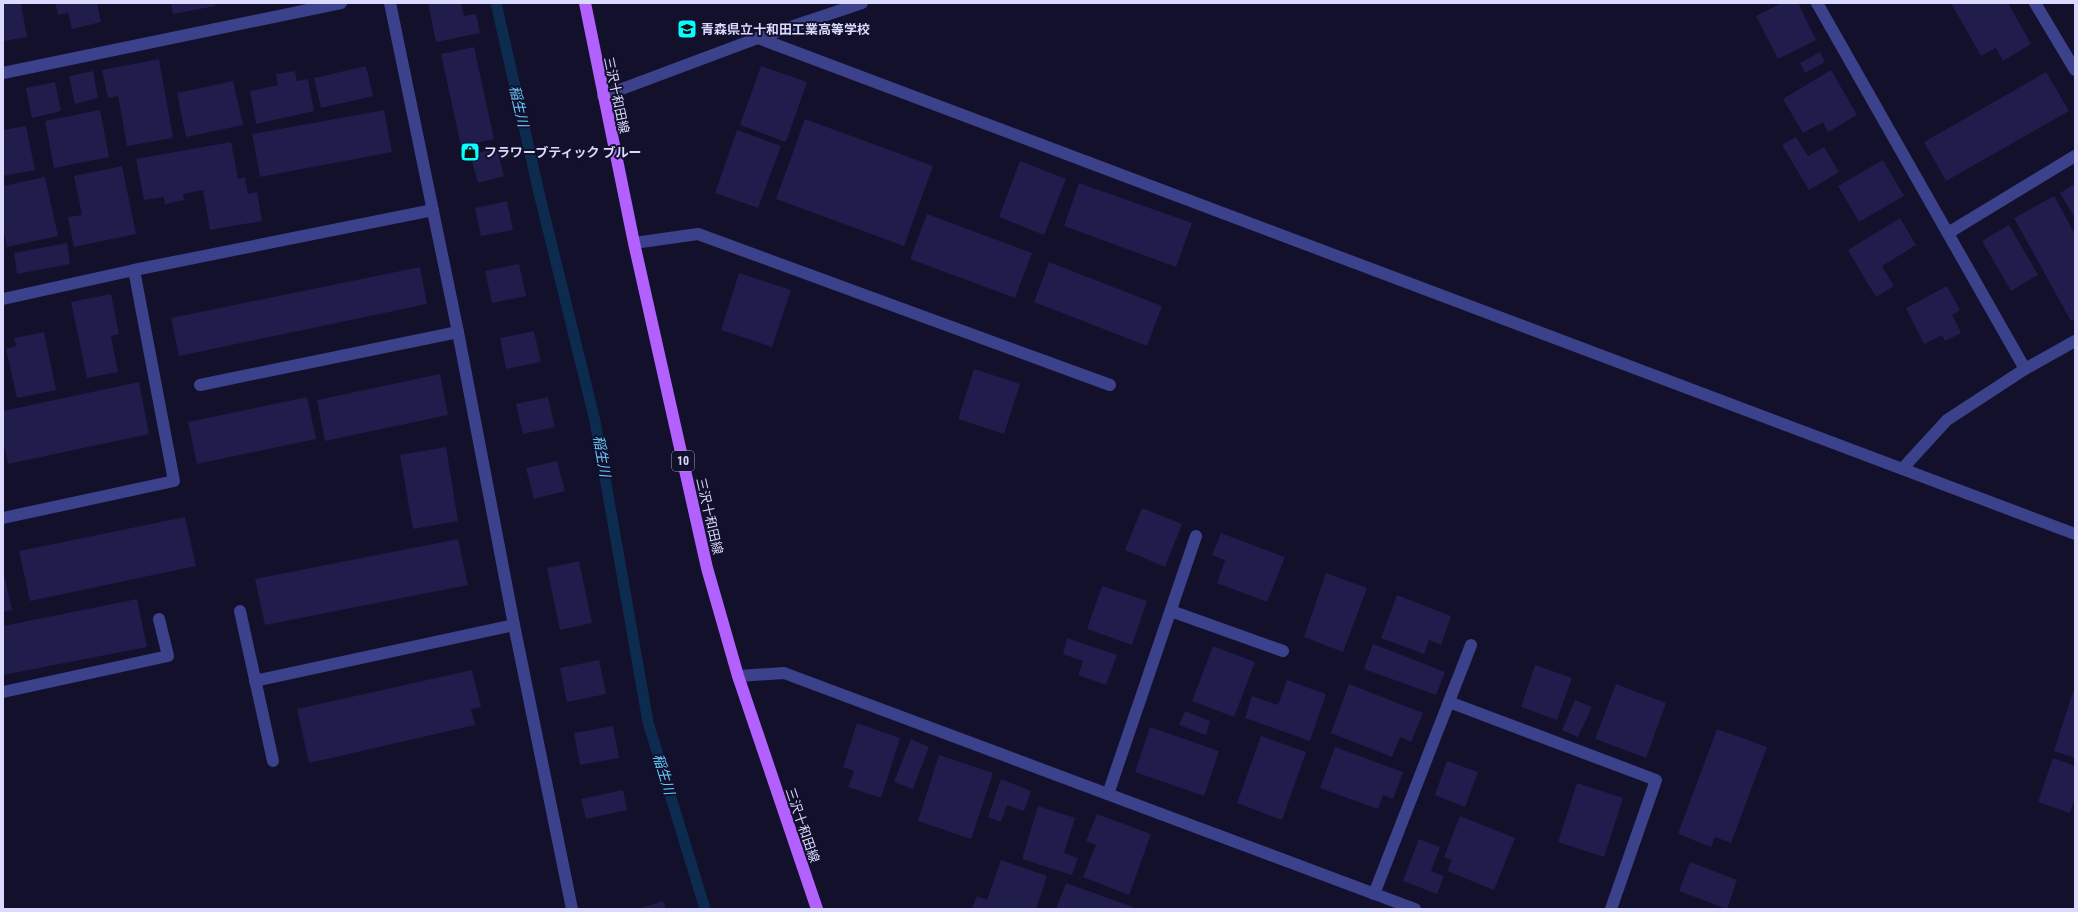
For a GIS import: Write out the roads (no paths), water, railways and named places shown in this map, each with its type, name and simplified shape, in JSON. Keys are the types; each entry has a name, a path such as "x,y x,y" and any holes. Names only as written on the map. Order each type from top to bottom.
{"main road":[{"name":"三沢十和田線","path":"585,3 634,242 708,568 738,676 817,909"}],"street":[{"path":"3,73 341,3"},
{"path":"390,3 458,332 514,625 572,909"},
{"path":"603,96 758,38 862,3"},
{"path":"1817,3 2025,369"},
{"path":"2035,3 2075,70"},
{"path":"758,38 2075,534"},
{"path":"1948,233 2075,156"},
{"path":"3,299 134,270 432,210"},
{"path":"634,242 698,234 1110,385"},
{"path":"3,518 174,481 134,270"},
{"path":"200,385 458,332"},
{"path":"1903,468 1947,420 2025,369 2075,341"},
{"path":"1108,794 1196,536"},
{"path":"240,611 273,761"},
{"path":"1171,611 1283,651"},
{"path":"3,692 168,656 159,619"},
{"path":"255,681 514,625"},
{"path":"1374,894 1471,645"},
{"path":"738,676 784,672 1415,909"},
{"path":"1449,702 1656,780 1611,909"}],"waterway":[{"name":"稲生川","path":"496,3 539,193 595,421 648,722 705,909"}],"place":[{"name":"青森県立十和田工業高等学校","path":"687,29"},
{"name":"フラワーブティック ブルー","path":"470,152"}]}
